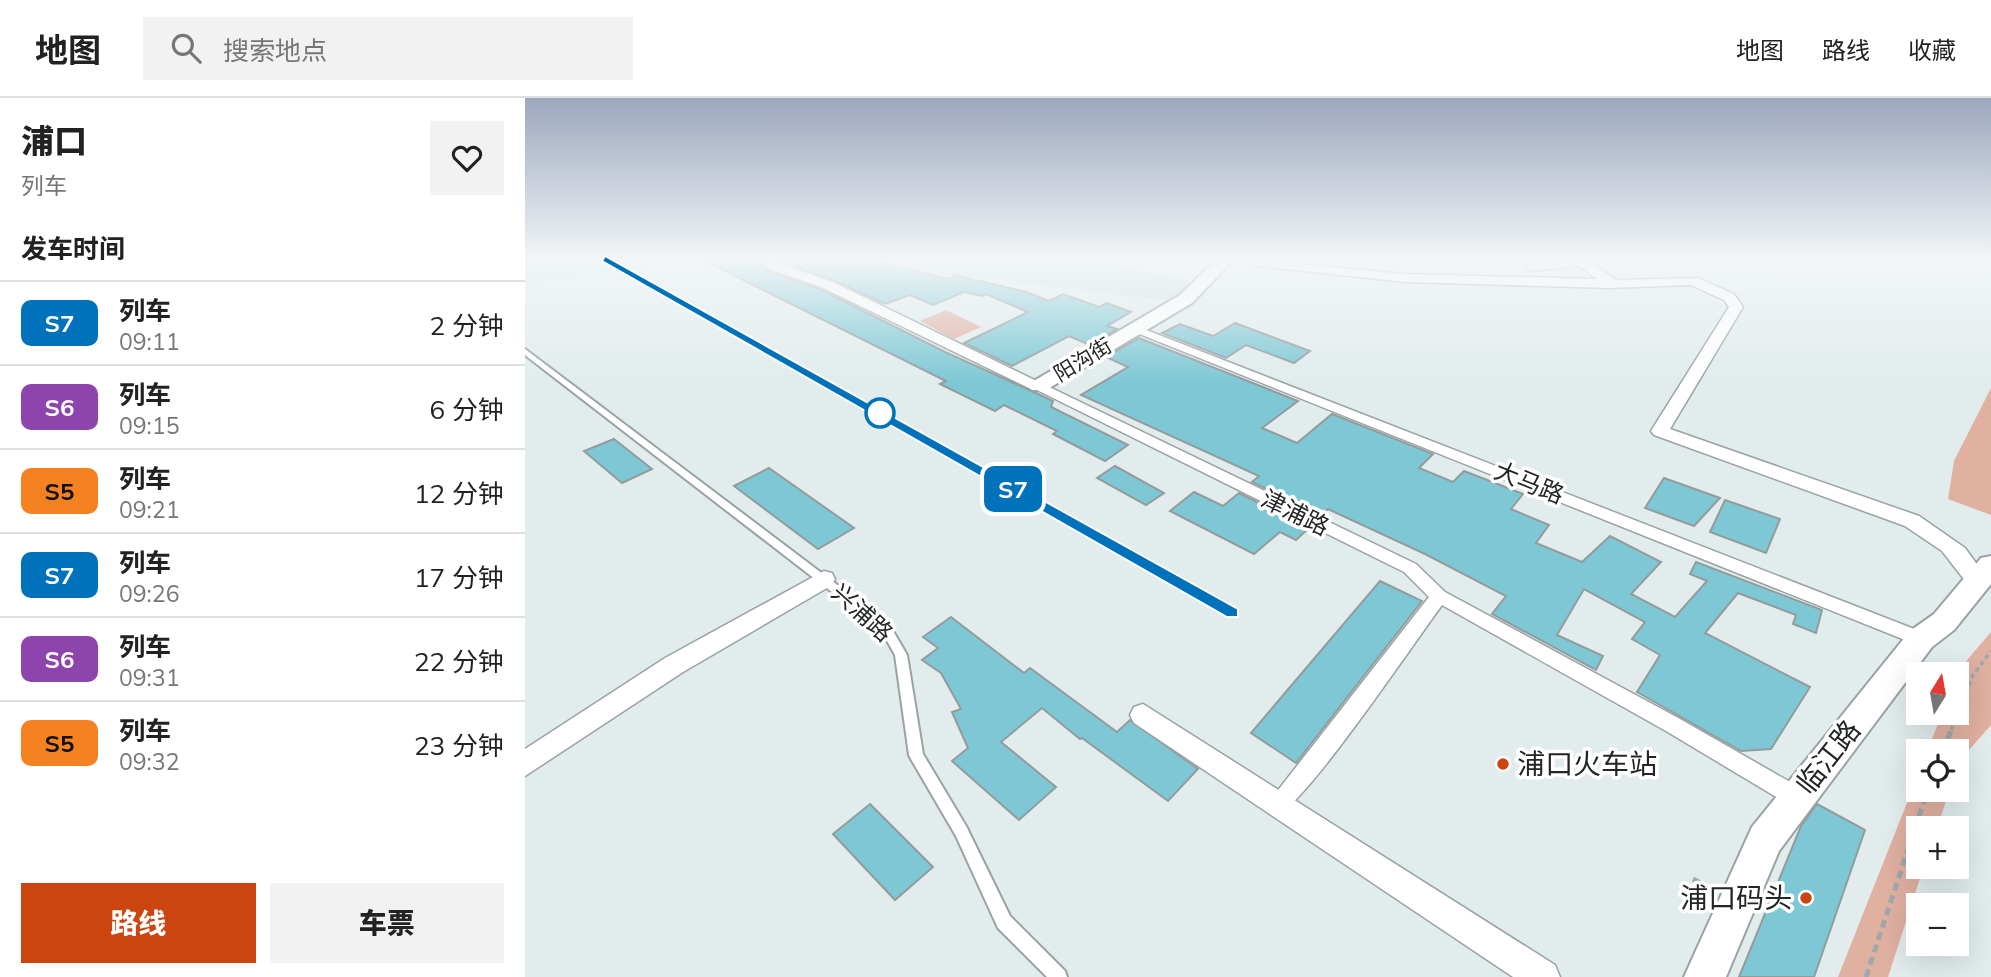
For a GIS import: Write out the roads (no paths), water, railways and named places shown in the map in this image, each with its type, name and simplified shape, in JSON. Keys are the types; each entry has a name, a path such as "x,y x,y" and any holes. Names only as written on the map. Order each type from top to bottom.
{"street":[{"name":"津浦路","path":"859,300 1410,568 1439,597 1673,725 1796,797"},
{"name":"阳沟街","path":"1039,386 1184,300"},
{"path":"1732,300 1736,307 1660,431 1912,521 1939,536 1967,562 1984,573"},
{"name":"大马路","path":"1136,329 1921,639"},
{"name":"临江路","path":"1705,977 1765,839 1921,639 1944,622 1984,573"},
{"path":"525,764 674,666 824,579"},
{"path":"1279,803 1308,771 1439,597"},
{"path":"1143,715 1543,977"}],"lane":[{"name":"兴浦路","path":"525,351 885,628 899,646 916,755 961,831 1004,922 1059,977"}],"railway":[{"path":"678,300 821,381"},
{"path":"818,379 1094,535"},
{"path":"1091,533 1233,613"}],"train":[{"name":"S7","path":"679,300 1233,613"}],"place":[{"name":"浦口火车站","path":"1503,764"},
{"name":"浦口码头","path":"1806,898"}]}
